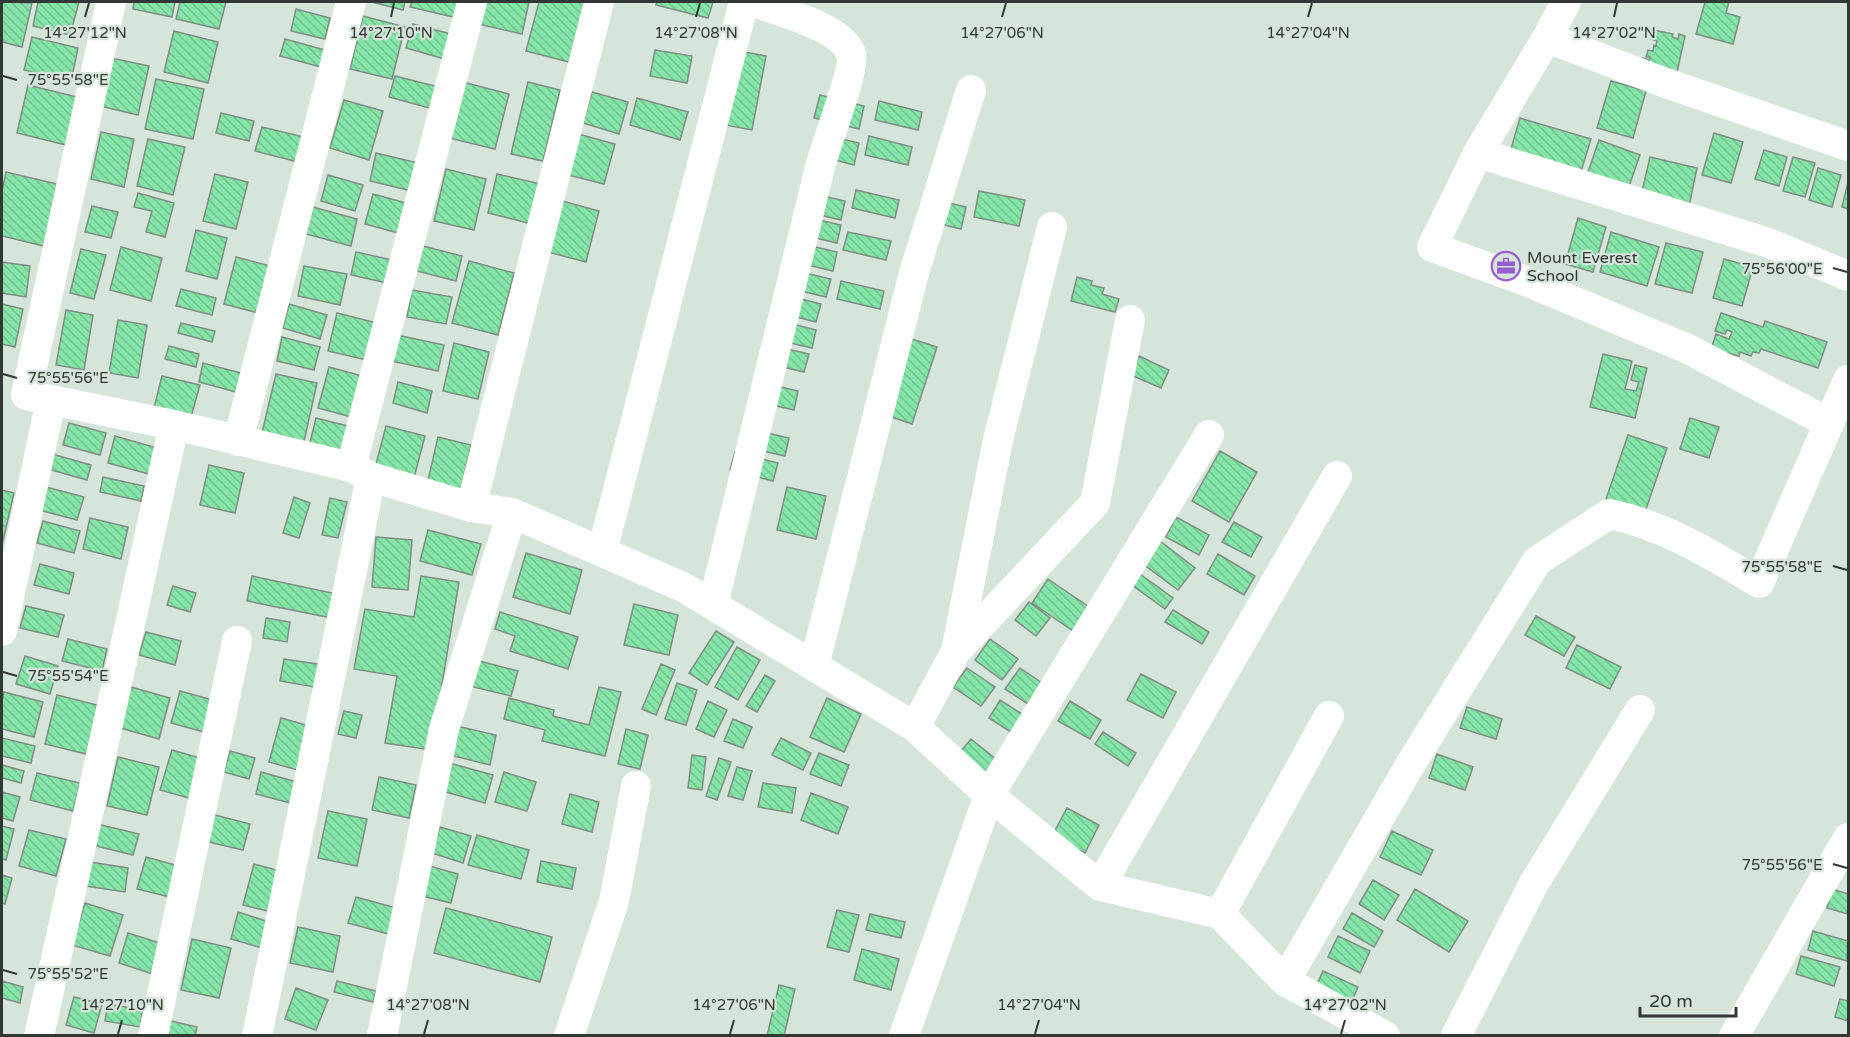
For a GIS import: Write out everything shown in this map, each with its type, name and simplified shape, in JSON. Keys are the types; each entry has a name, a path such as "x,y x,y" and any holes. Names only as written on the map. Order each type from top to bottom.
{"street":[{"path":"111,2 26,395 174,425 361,472 471,507 512,513 683,587 915,727 989,795 1101,886 1220,914 1285,981 1385,1035"},
{"path":"238,441 351,2"},
{"path":"256,1035 361,472 472,2"},
{"path":"471,507 599,2"},
{"path":"602,552 744,2"},
{"path":"713,605 824,148 852,62 852,55 844,42 828,29 753,2"},
{"path":"1566,2 1478,153 1432,247 1528,282 1688,349 1829,423"},
{"path":"1547,38 1663,82 1848,146"},
{"path":"814,666 914,273 971,90"},
{"path":"1478,153 1766,242 1848,276"},
{"path":"956,651 998,440 1052,227"},
{"path":"915,727 956,651 1095,503 1130,320"},
{"path":"1285,981 1410,765 1537,561 1610,514 1632,519 1698,547 1760,583 1848,380"},
{"path":"2,631 51,400"},
{"path":"39,1035 174,425"},
{"path":"904,1035 989,795 1209,435"},
{"path":"1101,886 1337,476"},
{"path":"382,1035 444,729 512,513"},
{"path":"153,1035 237,641"},
{"path":"1456,1035 1533,885 1640,710"},
{"path":"1220,914 1329,716"},
{"path":"569,1035 614,901 636,786"},
{"path":"1734,1035 1848,838"}],"building":[{"path":"2,2 32,3 22,47 2,42"},
{"path":"38,2 79,2 70,35 33,26"},
{"path":"134,2 175,2 172,17 133,9"},
{"path":"180,2 226,2 219,29 176,19"},
{"path":"372,2 405,2 403,10"},
{"path":"412,2 466,2 462,19 410,7"},
{"path":"483,2 529,2 522,34 478,24"},
{"path":"539,2 585,2 569,62 526,51"},
{"path":"657,2 713,2 708,18 656,5"},
{"path":"1705,2 1729,2 1726,13 1740,17 1733,44 1696,34"},
{"path":"296,9 330,18 325,39 291,31"},
{"path":"363,16 405,27 392,79 350,69"},
{"path":"413,24 455,35 448,60 406,48"},
{"path":"1654,30 1673,34 1672,37 1678,39 1679,34 1685,36 1676,77 1642,58 1649,60 1650,57 1646,57 1648,50 1653,51 1654,45 1656,46 1657,41 1651,39"},
{"path":"174,31 218,42 208,83 164,72"},
{"path":"32,37 78,48 71,81 24,70"},
{"path":"285,39 325,50 321,67 280,56"},
{"path":"728,49 766,56 752,130 714,123"},
{"path":"655,50 692,56 687,83 650,76"},
{"path":"111,58 149,66 138,115 100,106"},
{"path":"395,76 443,88 437,110 389,97"},
{"path":"156,79 204,89 193,139 145,129"},
{"path":"1611,81 1646,91 1633,138 1597,128"},
{"path":"463,82 509,94 495,149 449,138"},
{"path":"528,82 560,90 543,161 511,154"},
{"path":"28,85 77,97 66,145 17,133"},
{"path":"592,92 628,102 619,134 583,123"},
{"path":"820,95 864,106 859,129 814,118"},
{"path":"637,98 688,112 680,140 630,125"},
{"path":"344,100 383,111 369,160 330,148"},
{"path":"879,101 922,112 918,130 875,120"},
{"path":"221,113 254,121 249,141 216,133"},
{"path":"1520,118 1591,139 1578,181 1508,159"},
{"path":"262,127 304,137 298,162 255,151"},
{"path":"101,132 134,139 124,187 91,179"},
{"path":"1714,133 1743,142 1731,183 1702,175"},
{"path":"578,134 615,144 604,184 568,175"},
{"path":"821,134 859,143 854,165 816,155"},
{"path":"869,136 912,147 908,165 865,155"},
{"path":"148,139 185,147 173,195 137,186"},
{"path":"1599,140 1640,155 1628,189 1587,175"},
{"path":"1764,150 1787,157 1779,186 1755,179"},
{"path":"376,153 418,163 412,191 370,181"},
{"path":"1650,157 1697,168 1688,211 1640,200"},
{"path":"1793,157 1815,163 1805,197 1783,191"},
{"path":"1818,168 1841,175 1832,207 1809,200"},
{"path":"446,169 486,179 474,230 434,221"},
{"path":"6,172 57,184 44,246 2,236 2,191"},
{"path":"215,174 248,182 236,229 203,221"},
{"path":"497,174 541,184 532,224 488,213"},
{"path":"328,175 363,185 355,211 321,201"},
{"path":"1848,182 1848,209 1842,207"},
{"path":"856,190 899,200 895,218 852,208"},
{"path":"802,191 845,201 841,220 798,210"},
{"path":"979,191 1025,200 1019,226 974,217"},
{"path":"138,193 174,203 165,237 146,232 152,211 134,207"},
{"path":"373,194 410,204 402,234 365,224"},
{"path":"924,197 966,207 961,229 919,219"},
{"path":"562,201 599,211 586,262 548,252"},
{"path":"92,206 118,212 111,238 85,232"},
{"path":"313,207 357,219 351,246 306,234"},
{"path":"798,215 841,225 837,243 794,233"},
{"path":"1578,218 1606,227 1593,272 1565,264"},
{"path":"196,230 227,238 217,279 186,271"},
{"path":"848,232 891,241 886,260 843,250"},
{"path":"1611,232 1659,247 1647,286 1600,272"},
{"path":"794,242 837,252 833,271 790,261"},
{"path":"1666,243 1703,252 1692,293 1655,284"},
{"path":"423,246 462,256 456,281 417,271"},
{"path":"121,247 162,258 151,301 110,290"},
{"path":"81,249 106,255 94,299 70,293"},
{"path":"356,252 397,261 392,284 351,275"},
{"path":"236,257 278,268 266,315 224,304"},
{"path":"1724,259 1753,267 1742,306 1713,298"},
{"path":"469,261 514,273 498,335 452,323"},
{"path":"2,262 30,266 26,297 2,293"},
{"path":"304,266 347,274 340,305 298,296"},
{"path":"788,269 831,279 826,297 784,287"},
{"path":"1077,277 1092,281 1091,285 1104,288 1102,294 1119,299 1115,312 1071,301"},
{"path":"841,281 884,291 880,309 837,299"},
{"path":"181,289 216,298 212,315 176,306"},
{"path":"412,290 452,297 446,324 407,317"},
{"path":"778,293 821,304 816,322 773,311"},
{"path":"2,304 23,309 15,347 2,344"},
{"path":"289,304 327,315 320,339 283,328"},
{"path":"66,310 93,315 84,370 56,365"},
{"path":"337,313 377,323 367,360 328,351"},
{"path":"1721,313 1763,327 1765,321 1827,342 1818,368 1761,349 1759,353 1753,352 1751,356 1740,352 1739,356 1711,349 1716,334 1729,339 1732,332 1727,330 1725,334 1715,331"},
{"path":"773,319 816,330 812,348 769,338"},
{"path":"118,320 147,325 138,378 109,373"},
{"path":"181,323 215,331 212,342 178,333"},
{"path":"893,333 937,347 912,424 868,409"},
{"path":"397,335 444,345 438,371 391,361"},
{"path":"282,337 320,347 314,370 277,361"},
{"path":"454,343 489,352 478,399 443,391"},
{"path":"766,344 809,354 804,372 762,362"},
{"path":"169,346 199,354 196,367 165,359"},
{"path":"1603,354 1632,361 1625,389 1636,391 1639,382 1631,380 1635,365 1647,368 1635,418 1590,407"},
{"path":"1139,356 1169,370 1161,388 1131,375"},
{"path":"203,363 252,376 247,395 199,382"},
{"path":"329,367 366,377 355,418 318,408"},
{"path":"276,374 317,383 303,446 261,437"},
{"path":"162,376 200,385 191,417 154,408"},
{"path":"755,381 798,391 794,410 751,400"},
{"path":"398,382 432,391 427,413 393,403"},
{"path":"316,418 356,428 348,461 308,451"},
{"path":"1690,418 1719,427 1709,458 1680,449"},
{"path":"69,423 106,433 100,455 63,445"},
{"path":"386,426 425,436 414,478 375,468"},
{"path":"746,428 789,438 785,456 742,446"},
{"path":"1628,435 1667,448 1645,512 1606,499"},
{"path":"115,436 157,448 149,474 108,463"},
{"path":"438,437 471,445 459,497 426,489"},
{"path":"1220,451 1257,472 1229,522 1192,501"},
{"path":"735,452 778,463 773,481 730,470"},
{"path":"52,454 91,465 87,480 48,469"},
{"path":"209,465 244,473 235,513 200,505"},
{"path":"103,477 144,486 141,501 100,492"},
{"path":"46,487 84,497 77,520 39,510"},
{"path":"787,487 826,496 816,539 777,530"},
{"path":"2,490 14,493 2,545"},
{"path":"294,497 310,503 299,538 283,533"},
{"path":"330,498 347,502 338,538 322,535"},
{"path":"1176,517 1209,535 1199,555 1166,537"},
{"path":"90,518 128,527 121,559 83,549"},
{"path":"43,521 80,531 74,553 37,543"},
{"path":"1234,522 1262,537 1251,557 1222,542"},
{"path":"428,530 481,544 472,575 420,561"},
{"path":"376,537 412,540 408,590 372,587"},
{"path":"1160,541 1195,568 1178,590 1143,564"},
{"path":"526,553 582,570 570,614 513,597"},
{"path":"1218,554 1255,576 1244,595 1207,574"},
{"path":"40,564 74,573 69,594 34,585"},
{"path":"1140,574 1173,598 1165,609 1132,585"},
{"path":"252,576 337,594 332,618 247,601"},
{"path":"421,576 459,582 431,750 385,743 397,676 354,669 365,609 414,617"},
{"path":"1048,579 1095,611 1079,635 1032,603"},
{"path":"173,586 196,593 190,612 167,605"},
{"path":"1029,602 1050,618 1036,636 1015,620"},
{"path":"634,604 678,615 669,655 624,645"},
{"path":"26,606 64,615 58,637 20,628"},
{"path":"1173,610 1209,632 1202,644 1165,622"},
{"path":"500,612 578,637 568,669 510,651 515,636 495,629"},
{"path":"1536,616 1575,637 1564,656 1525,635"},
{"path":"266,618 290,622 287,642 263,638"},
{"path":"716,631 734,642 707,685 689,673"},
{"path":"146,632 181,641 175,665 139,655"},
{"path":"68,639 107,649 102,671 62,661"},
{"path":"990,639 1018,659 1002,680 975,660"},
{"path":"1577,645 1621,667 1610,689 1566,668"},
{"path":"737,647 760,660 738,700 715,687"},
{"path":"25,656 58,666 50,694 16,684"},
{"path":"284,659 324,665 320,688 280,681"},
{"path":"472,659 518,671 511,696 465,685"},
{"path":"661,664 675,670 656,715 642,709"},
{"path":"967,668 995,687 981,706 953,687"},
{"path":"1020,668 1045,685 1031,706 1005,689"},
{"path":"1141,674 1176,692 1163,718 1127,700"},
{"path":"765,675 775,681 757,712 746,706"},
{"path":"677,683 697,690 686,725 665,719"},
{"path":"131,687 170,698 159,739 120,728"},
{"path":"599,687 621,692 605,756 542,741 545,730 504,719 509,698 554,710 553,716 589,725"},
{"path":"180,691 213,700 204,732 171,723"},
{"path":"4,692 43,702 34,737 2,729"},
{"path":"57,695 101,706 90,755 45,744"},
{"path":"827,698 861,714 844,752 810,737"},
{"path":"1000,700 1025,716 1014,734 989,718"},
{"path":"708,701 727,710 714,737 696,729"},
{"path":"1070,701 1101,720 1090,739 1058,721"},
{"path":"1467,707 1502,719 1496,739 1460,728"},
{"path":"344,711 362,715 356,738 338,734"},
{"path":"281,718 317,728 305,772 269,762"},
{"path":"733,719 752,727 743,748 724,741"},
{"path":"452,725 496,735 490,765 446,754"},
{"path":"626,729 648,735 640,769 618,764"},
{"path":"1103,732 1136,753 1128,766 1095,744"},
{"path":"2,738 35,746 31,763 2,756"},
{"path":"781,738 811,753 803,770 772,755"},
{"path":"971,739 1001,763 986,782 956,757"},
{"path":"172,750 207,760 196,800 160,790"},
{"path":"230,751 255,758 249,779 224,772"},
{"path":"819,753 849,765 841,786 810,774"},
{"path":"1437,754 1473,767 1465,790 1429,778"},
{"path":"692,755 706,757 702,790 688,788"},
{"path":"118,757 159,767 147,815 107,806"},
{"path":"719,758 731,762 717,800 706,796"},
{"path":"442,761 493,775 485,803 435,789"},
{"path":"2,765 24,771 21,783 2,778"},
{"path":"737,767 752,771 743,800 728,796"},
{"path":"261,772 304,784 298,805 256,794"},
{"path":"504,772 536,782 527,811 495,802"},
{"path":"37,773 80,783 73,811 30,800"},
{"path":"379,777 416,785 409,818 372,810"},
{"path":"763,783 796,788 792,813 758,807"},
{"path":"2,792 20,797 13,821 2,818"},
{"path":"811,793 848,807 838,834 801,820"},
{"path":"570,794 599,802 592,832 562,824"},
{"path":"1067,808 1099,825 1085,853 1052,836"},
{"path":"328,811 367,819 357,866 318,858"},
{"path":"211,814 250,824 243,850 204,841"},
{"path":"93,823 139,834 133,855 88,844"},
{"path":"2,826 14,829 6,860 2,859"},
{"path":"440,827 471,836 463,863 432,853"},
{"path":"29,830 66,839 56,876 19,866"},
{"path":"1392,831 1433,850 1421,875 1380,857"},
{"path":"477,835 529,850 521,879 468,865"},
{"path":"146,857 186,868 178,899 137,889"},
{"path":"541,861 576,868 572,889 537,882"},
{"path":"90,862 128,868 125,892 86,886"},
{"path":"254,864 287,873 276,913 243,905"},
{"path":"426,865 458,874 451,903 418,895"},
{"path":"2,875 12,878 5,904 2,903"},
{"path":"1373,880 1399,895 1384,920 1359,904"},
{"path":"1415,889 1468,921 1449,952 1397,920"},
{"path":"1832,889 1848,894 1848,914 1827,908"},
{"path":"356,897 400,909 392,935 348,923"},
{"path":"85,903 123,915 110,956 72,945"},
{"path":"446,908 552,937 540,982 434,953"},
{"path":"837,910 859,915 849,952 827,947"},
{"path":"238,912 269,922 262,948 231,939"},
{"path":"1352,913 1383,931 1374,947 1343,929"},
{"path":"870,914 905,922 901,938 866,930"},
{"path":"298,927 340,936 333,972 290,963"},
{"path":"1813,931 1848,941 1847,961 1808,950"},
{"path":"128,933 163,944 153,974 119,963"},
{"path":"1338,936 1370,951 1360,973 1328,957"},
{"path":"192,939 231,948 219,998 181,990"},
{"path":"862,949 899,959 891,990 854,980"},
{"path":"1801,956 1840,967 1834,986 1796,974"},
{"path":"1323,971 1358,987 1350,1005 1315,989"},
{"path":"2,981 23,987 20,1003 2,998"},
{"path":"337,981 376,991 373,1002 334,992"},
{"path":"779,985 795,989 784,1036 767,1036"},
{"path":"296,988 328,1000 316,1030 285,1019"},
{"path":"74,997 102,1004 94,1033 66,1025"},
{"path":"1840,999 1848,1001 1848,1021 1835,1017"},
{"path":"108,1004 143,1010 140,1027 105,1021"},
{"path":"167,1020 197,1027 195,1036 163,1036"}],"place":[{"name":"Mount Everest School","path":"1506,266"}]}
